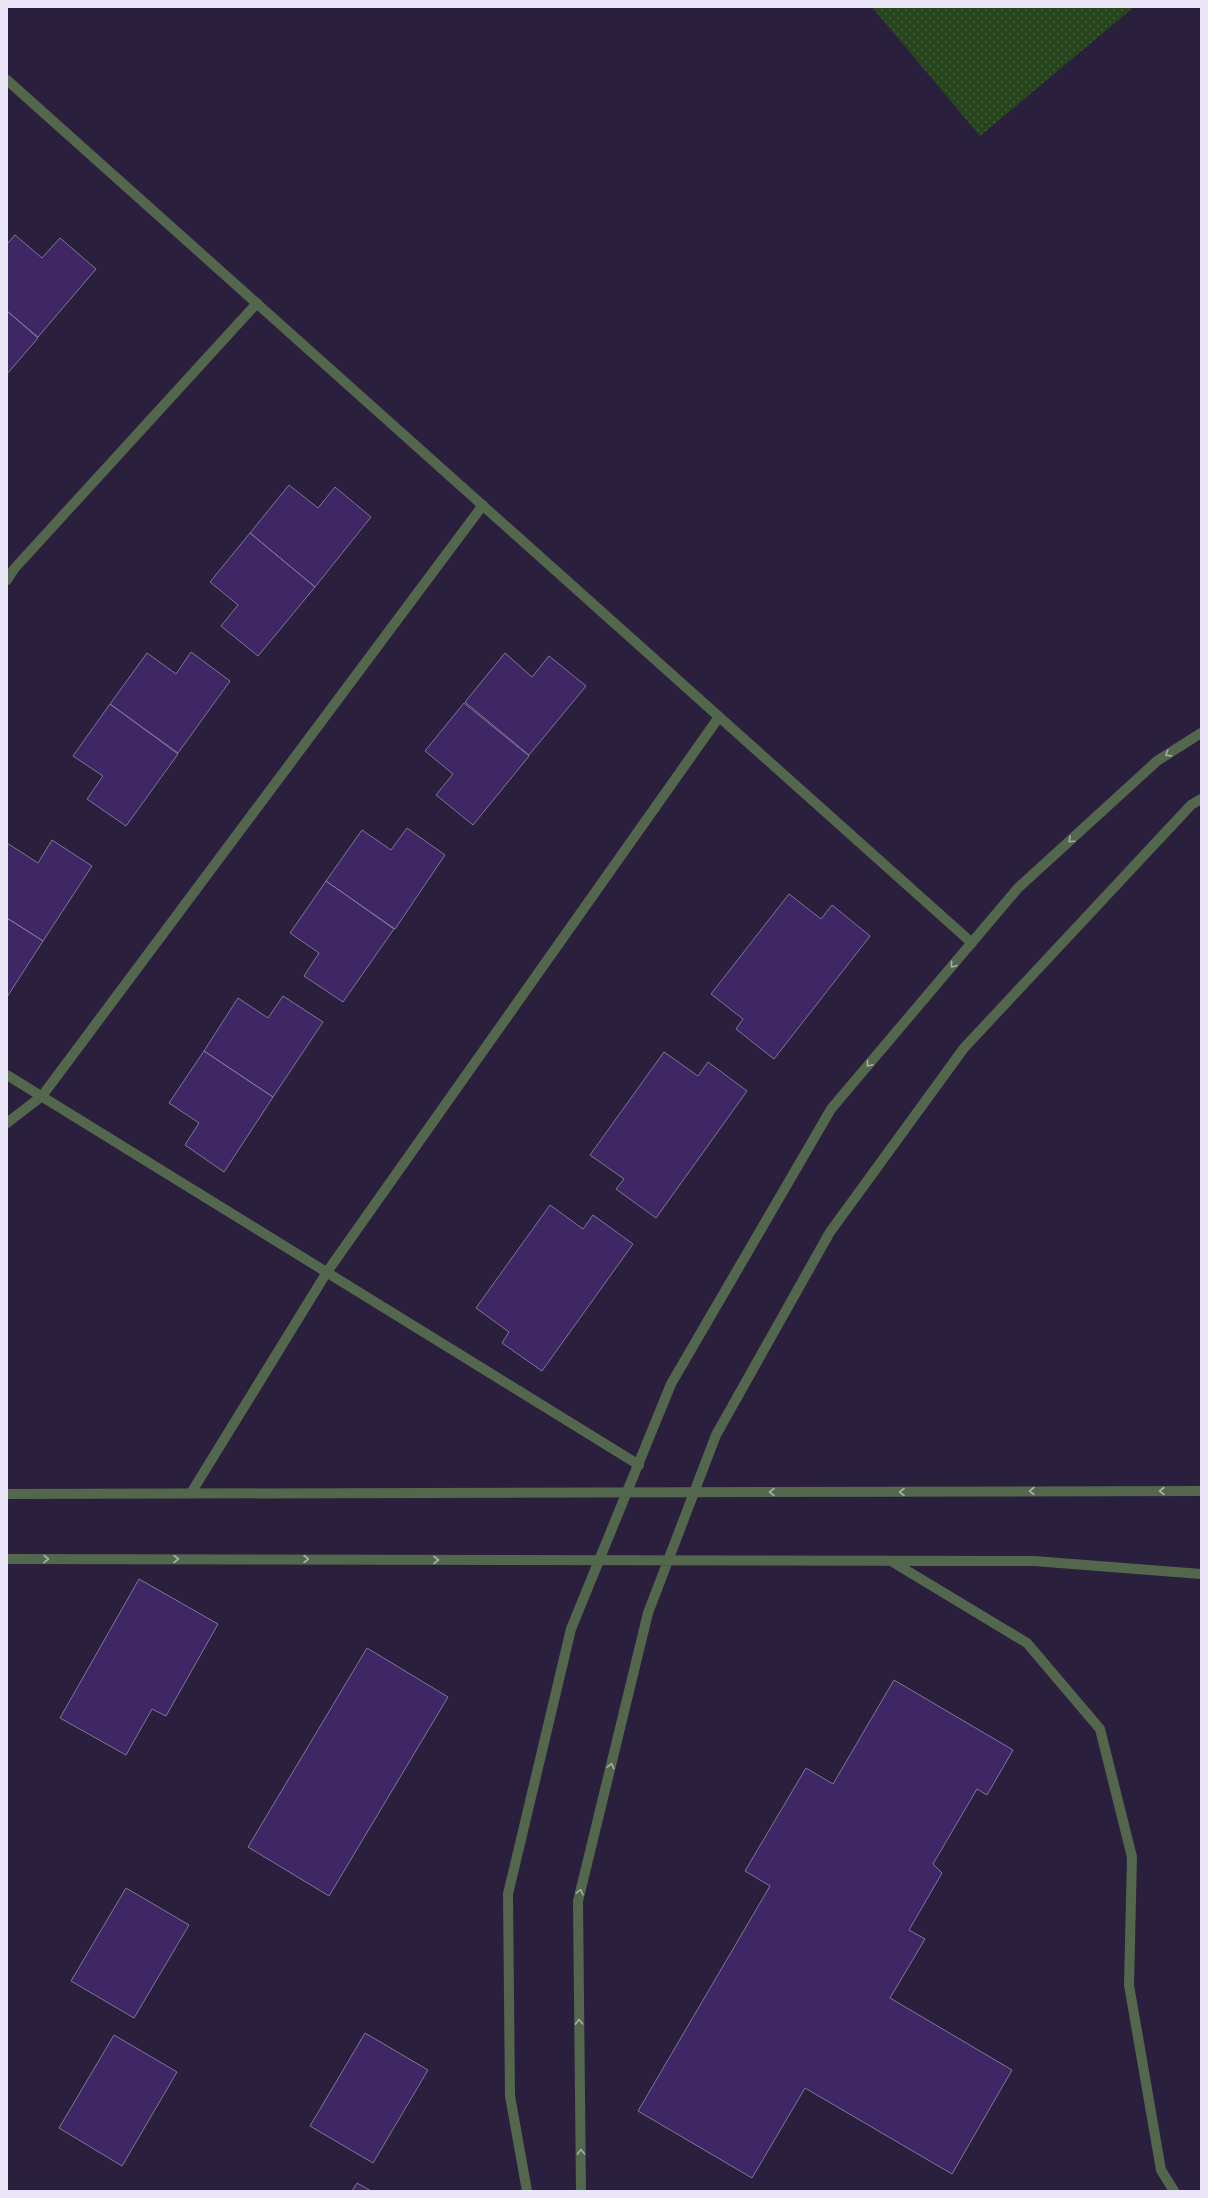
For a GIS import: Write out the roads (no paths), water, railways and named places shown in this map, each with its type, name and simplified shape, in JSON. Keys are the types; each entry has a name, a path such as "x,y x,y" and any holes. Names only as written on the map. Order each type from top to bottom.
{"street":[{"path":"7,80 972,943"},
{"path":"7,580 14,570 257,303"},
{"path":"7,1123 42,1096 483,505"},
{"path":"191,1493 326,1272 719,717"},
{"path":"527,2191 510,2096 508,1894 571,1629 671,1384 831,1109 1018,888 1157,761 1201,733"},
{"path":"581,2191 578,1901 648,1613 716,1435 830,1232 964,1048 1191,805 1201,798"},
{"path":"7,1075 639,1465"},
{"path":"7,1494 1201,1491"},
{"path":"7,1559 1034,1561 1201,1574"},
{"path":"890,1560 1027,1643 1100,1728 1132,1857 1129,1985 1161,2170 1174,2191"}]}
